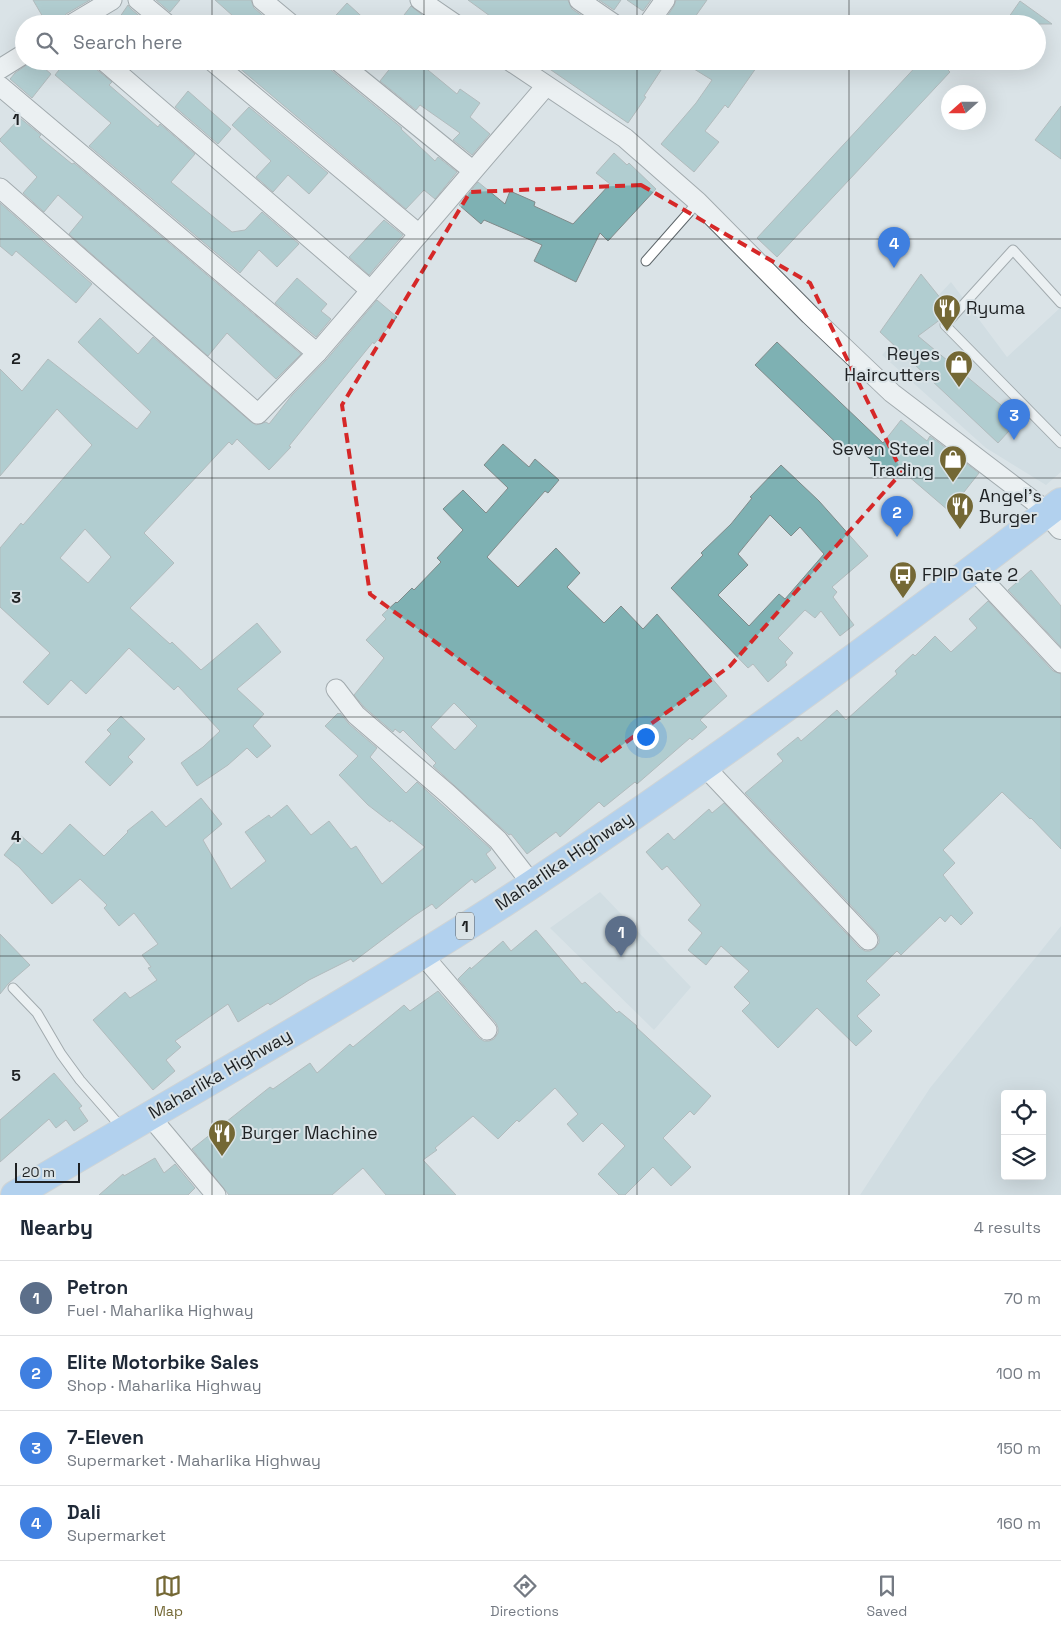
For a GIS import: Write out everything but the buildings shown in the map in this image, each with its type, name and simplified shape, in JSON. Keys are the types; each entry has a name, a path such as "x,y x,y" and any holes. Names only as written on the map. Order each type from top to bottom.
{"highway":[{"name":"Maharlika Highway","path":"15,1195 149,1115 266,1049 532,884 704,766 896,627 972,568 1057,514"}],"street":[{"path":"87,15 112,0"},
{"path":"138,0 156,15"},
{"path":"262,0 281,15"},
{"path":"420,0 442,15"},
{"path":"579,0 601,15"},
{"path":"654,15 665,0"},
{"path":"0,69 15,60"},
{"path":"114,70 370,290"},
{"path":"223,70 420,234"},
{"path":"349,70 472,170"},
{"path":"523,70 626,138 698,202 810,315 892,394 1057,514"},
{"path":"0,86 317,353"},
{"path":"0,188 258,414 317,353 546,86"},
{"path":"972,568 1061,663"},
{"path":"336,689 356,715 498,840 532,884"},
{"path":"704,766 868,940"},
{"path":"422,953 487,1030"},
{"path":"149,1115 216,1195"}],"lane":[{"path":"646,261 698,202"},
{"path":"1061,303 1013,250 945,325 1061,443"},
{"path":"12,988 37,1013 61,1054 80,1080 124,1130"}],"highlighted area":[{"path":"641,185 810,283 902,472 730,666 599,762 370,594 342,405 470,192"}],"shaded area":[{"path":"951,282 1007,357 1061,307 1061,472 1046,485 986,448 882,355"},
{"path":"600,892 691,987 654,1030 550,928"},
{"path":"1061,926 1061,1195 860,1195 930,1088"}],"place":[{"name":"Dali","path":"894,268"},
{"name":"Ryuma","path":"947,332"},
{"name":"Reyes Haircutters","path":"959,388"},
{"name":"7-Eleven","path":"1014,440"},
{"name":"Seven Steel Trading","path":"953,483"},
{"name":"Angel's Burger","path":"960,530"},
{"name":"Elite Motorbike Sales","path":"897,537"},
{"name":"FPIP Gate 2","path":"903,599"},
{"name":"Petron","path":"621,957"},
{"name":"Burger Machine","path":"222,1157"}]}
